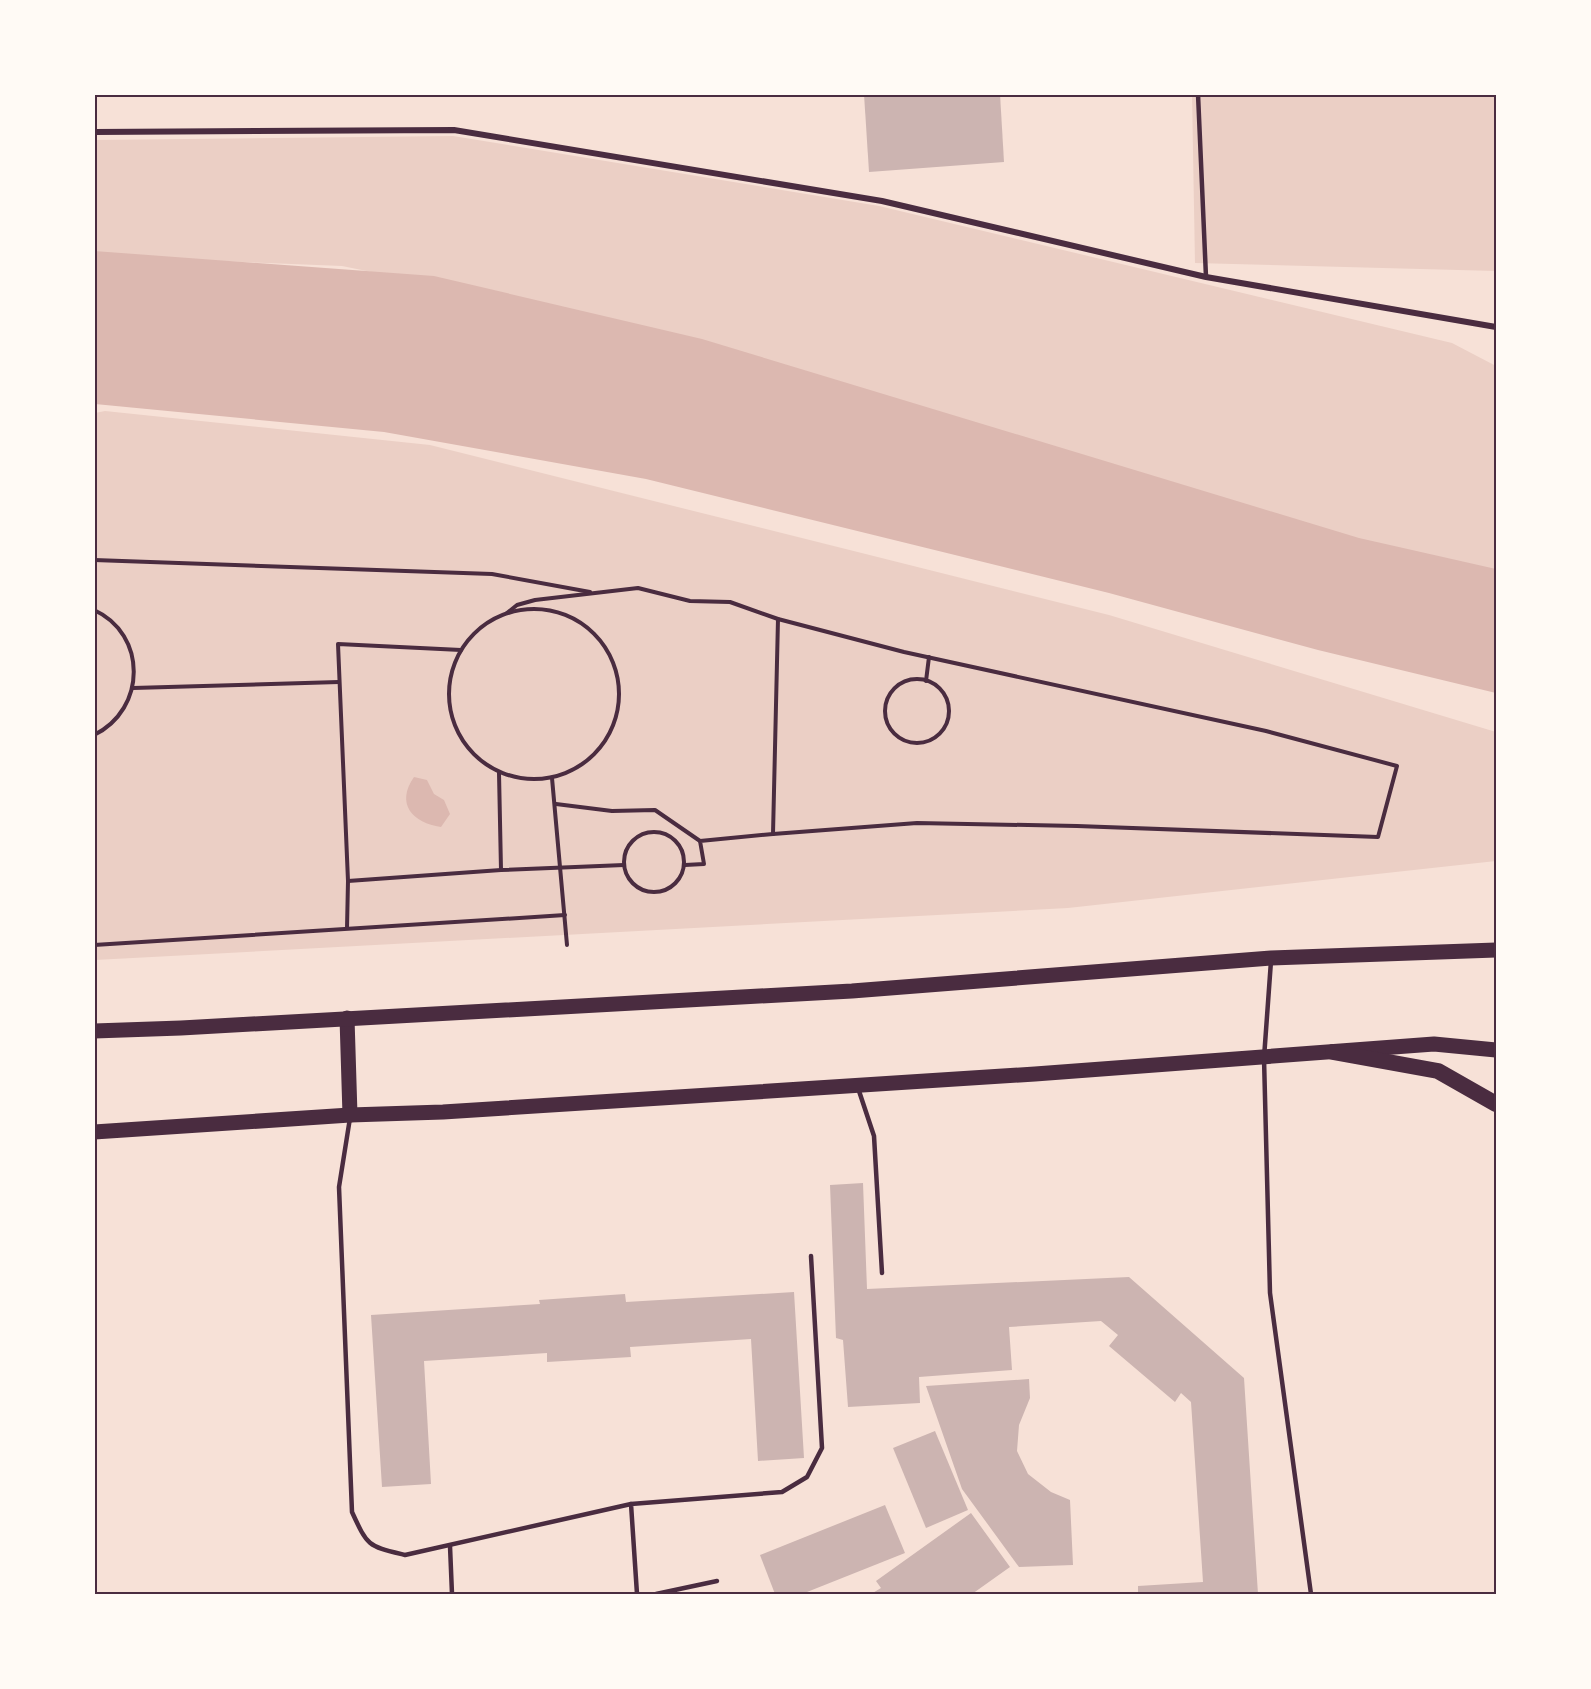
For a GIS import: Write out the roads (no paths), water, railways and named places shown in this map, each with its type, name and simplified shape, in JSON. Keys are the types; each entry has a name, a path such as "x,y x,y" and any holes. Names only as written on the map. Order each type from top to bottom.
{"highway":[{"path":"1333,1052 1438,1071 1497,1104"}],"main road":[{"path":"94,1031 852,991 1271,958 1497,950"},
{"path":"347,1018 350,1115"},
{"path":"94,1132 857,1085 1264,1058 1434,1044 1497,1050"}],"street":[{"path":"94,132 454,130 882,201 1206,277 1497,327"}],"lane":[{"path":"1198,94 1206,277"},
{"path":"1271,958 1264,1058 1270,1293 1311,1594"},
{"path":"857,1085 874,1136 882,1273"},
{"path":"350,1115 339,1187 352,1512 362,1535 374,1548 405,1555 631,1504 782,1492 807,1477 822,1448 811,1256"},
{"path":"631,1504 637,1594"},
{"path":"450,1546 452,1594"},
{"path":"656,1594 717,1581"}]}
